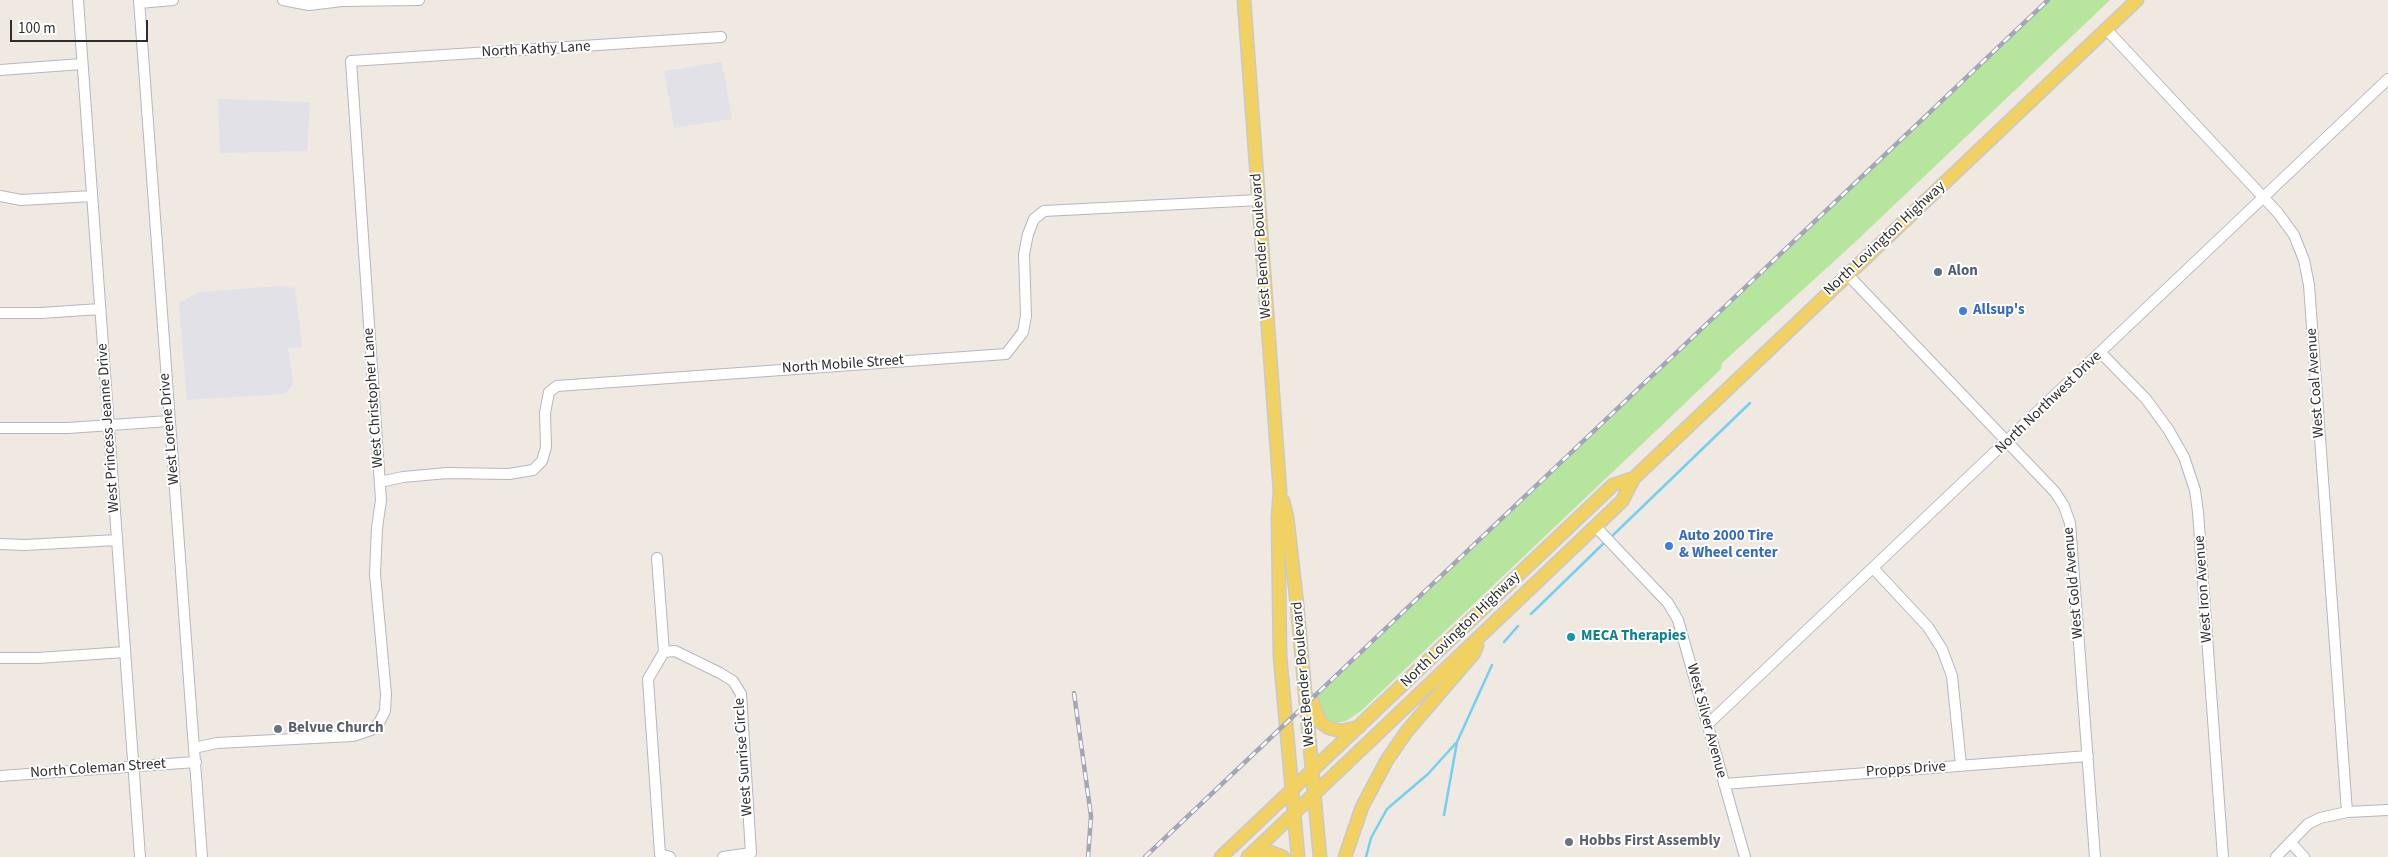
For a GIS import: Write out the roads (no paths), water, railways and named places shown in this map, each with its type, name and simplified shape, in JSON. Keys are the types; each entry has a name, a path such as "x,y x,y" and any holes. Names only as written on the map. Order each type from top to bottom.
{"main road":[{"name":"West Bender Boulevard","path":"1244,0 1280,491 1278,517 1280,647 1298,857"},
{"name":"North Lovington Highway","path":"1248,857 1622,500 1634,478 2136,0"},
{"name":"North Lovington Highway","path":"1221,857 1613,485 1634,478"},
{"name":"West Bender Boulevard","path":"1280,491 1287,517 1304,676 1320,857"},
{"path":"1345,857 1362,807 1387,760 1407,731 1474,653 1483,633"},
{"path":"1304,676 1320,722 1330,728 1341,731 1359,726"},
{"path":"1252,857 1270,852 1283,857"}],"street":[{"name":"West Princess Jeanne Drive","path":"78,0 140,857"},
{"path":"139,2 172,0"},
{"path":"283,0 309,5 342,1 419,0"},
{"name":"West Lorene Drive","path":"139,2 202,857"},
{"name":"West Coal Avenue","path":"2106,29 2264,198 2294,236 2304,260 2309,285 2347,812"},
{"name":"North Kathy Lane","path":"351,61 721,37"},
{"name":"West Christopher Lane","path":"194,748 217,743 354,736 372,730 379,723 385,711 386,694 375,574 377,528 381,500 351,61"},
{"path":"0,70 82,64"},
{"name":"North Northwest Drive","path":"1708,724 2007,443 2388,79"},
{"path":"0,196 20,200 92,196"},
{"name":"North Mobile Street","path":"380,482 403,477 447,473 509,474 533,470 542,462 546,447 545,414 549,392 557,386 566,384 1006,354 1023,332 1026,308 1024,254 1028,234 1034,219 1044,211 1259,200"},
{"name":"West Gold Avenue","path":"1848,275 2055,492 2064,506 2070,523 2095,857"},
{"path":"0,313 41,313 100,309"},
{"name":"West Iron Avenue","path":"2101,353 2146,399 2168,429 2184,457 2194,490 2198,512 2222,857"},
{"path":"0,428 58,429 169,422"},
{"name":"West Silver Avenue","path":"1595,526 1668,603 1678,620 1745,857"},
{"path":"0,544 25,545 117,540"},
{"path":"657,558 664,652 648,680 660,854 670,857"},
{"path":"1874,568 1928,626 1942,649 1952,676 1961,765"},
{"name":"West Sunrise Circle","path":"664,652 675,650 734,681 741,694 751,854 723,857"},
{"path":"0,658 38,658 125,652"},
{"name":"Propps Drive","path":"1724,784 2088,756"},
{"name":"North Coleman Street","path":"0,776 196,762"},
{"path":"2276,857 2308,824 2320,818 2347,812 2388,810"},
{"path":"2290,842 2304,857"}],"waterway":[{"path":"1609,539 1750,403"},
{"path":"1531,614 1605,542"},
{"path":"1504,642 1518,626"},
{"path":"1444,815 1457,742 1492,665"},
{"path":"1366,857 1371,838 1387,809 1428,774 1456,743"}],"railway":[{"path":"1145,857 2048,0"},
{"path":"1074,693 1091,816 1088,857"}],"place":[{"name":"Alon","path":"1938,272"},
{"name":"Allsup's","path":"1963,311"},
{"name":"Auto 2000 Tire & Wheel center","path":"1669,546"},
{"name":"MECA Therapies","path":"1571,637"},
{"name":"Belvue Church","path":"278,729"},
{"name":"Hobbs First Assembly","path":"1569,842"}]}
